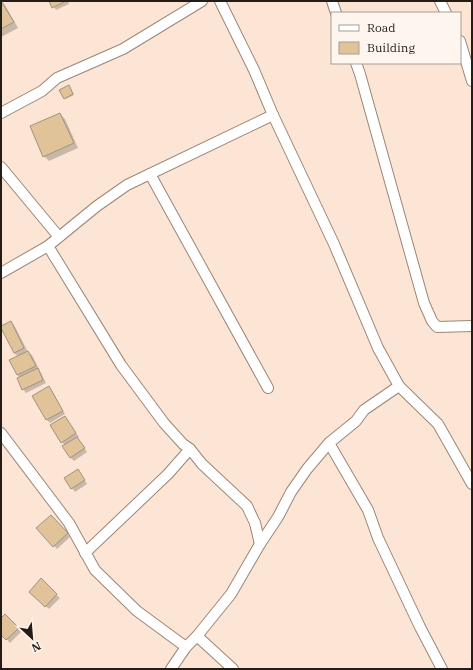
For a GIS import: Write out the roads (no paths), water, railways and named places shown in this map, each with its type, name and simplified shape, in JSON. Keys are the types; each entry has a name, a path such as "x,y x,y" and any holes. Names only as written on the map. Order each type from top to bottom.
{"street":[{"path":"1,113 42,91 57,78 123,49 202,1"},
{"path":"220,1 254,70 273,115 334,244 378,348 399,386 438,424 472,484"},
{"path":"332,1 336,12"},
{"path":"440,1 446,12"},
{"path":"461,44 472,81"},
{"path":"356,64 424,303 432,321 437,327 472,326"},
{"path":"1,273 48,246 97,206 127,185 273,115"},
{"path":"1,167 59,237"},
{"path":"150,174 268,388"},
{"path":"48,246 121,365 164,423 182,444 190,449 202,464 247,506 255,523 260,544"},
{"path":"171,669 186,647 197,636 231,594 295,486 307,469 330,443 356,420 364,410 399,386"},
{"path":"1,433 69,523 95,570 137,611 186,647"},
{"path":"330,443 368,510 378,538 420,627 442,669"},
{"path":"85,553 168,474 190,449"},
{"path":"197,636 233,669"}]}
